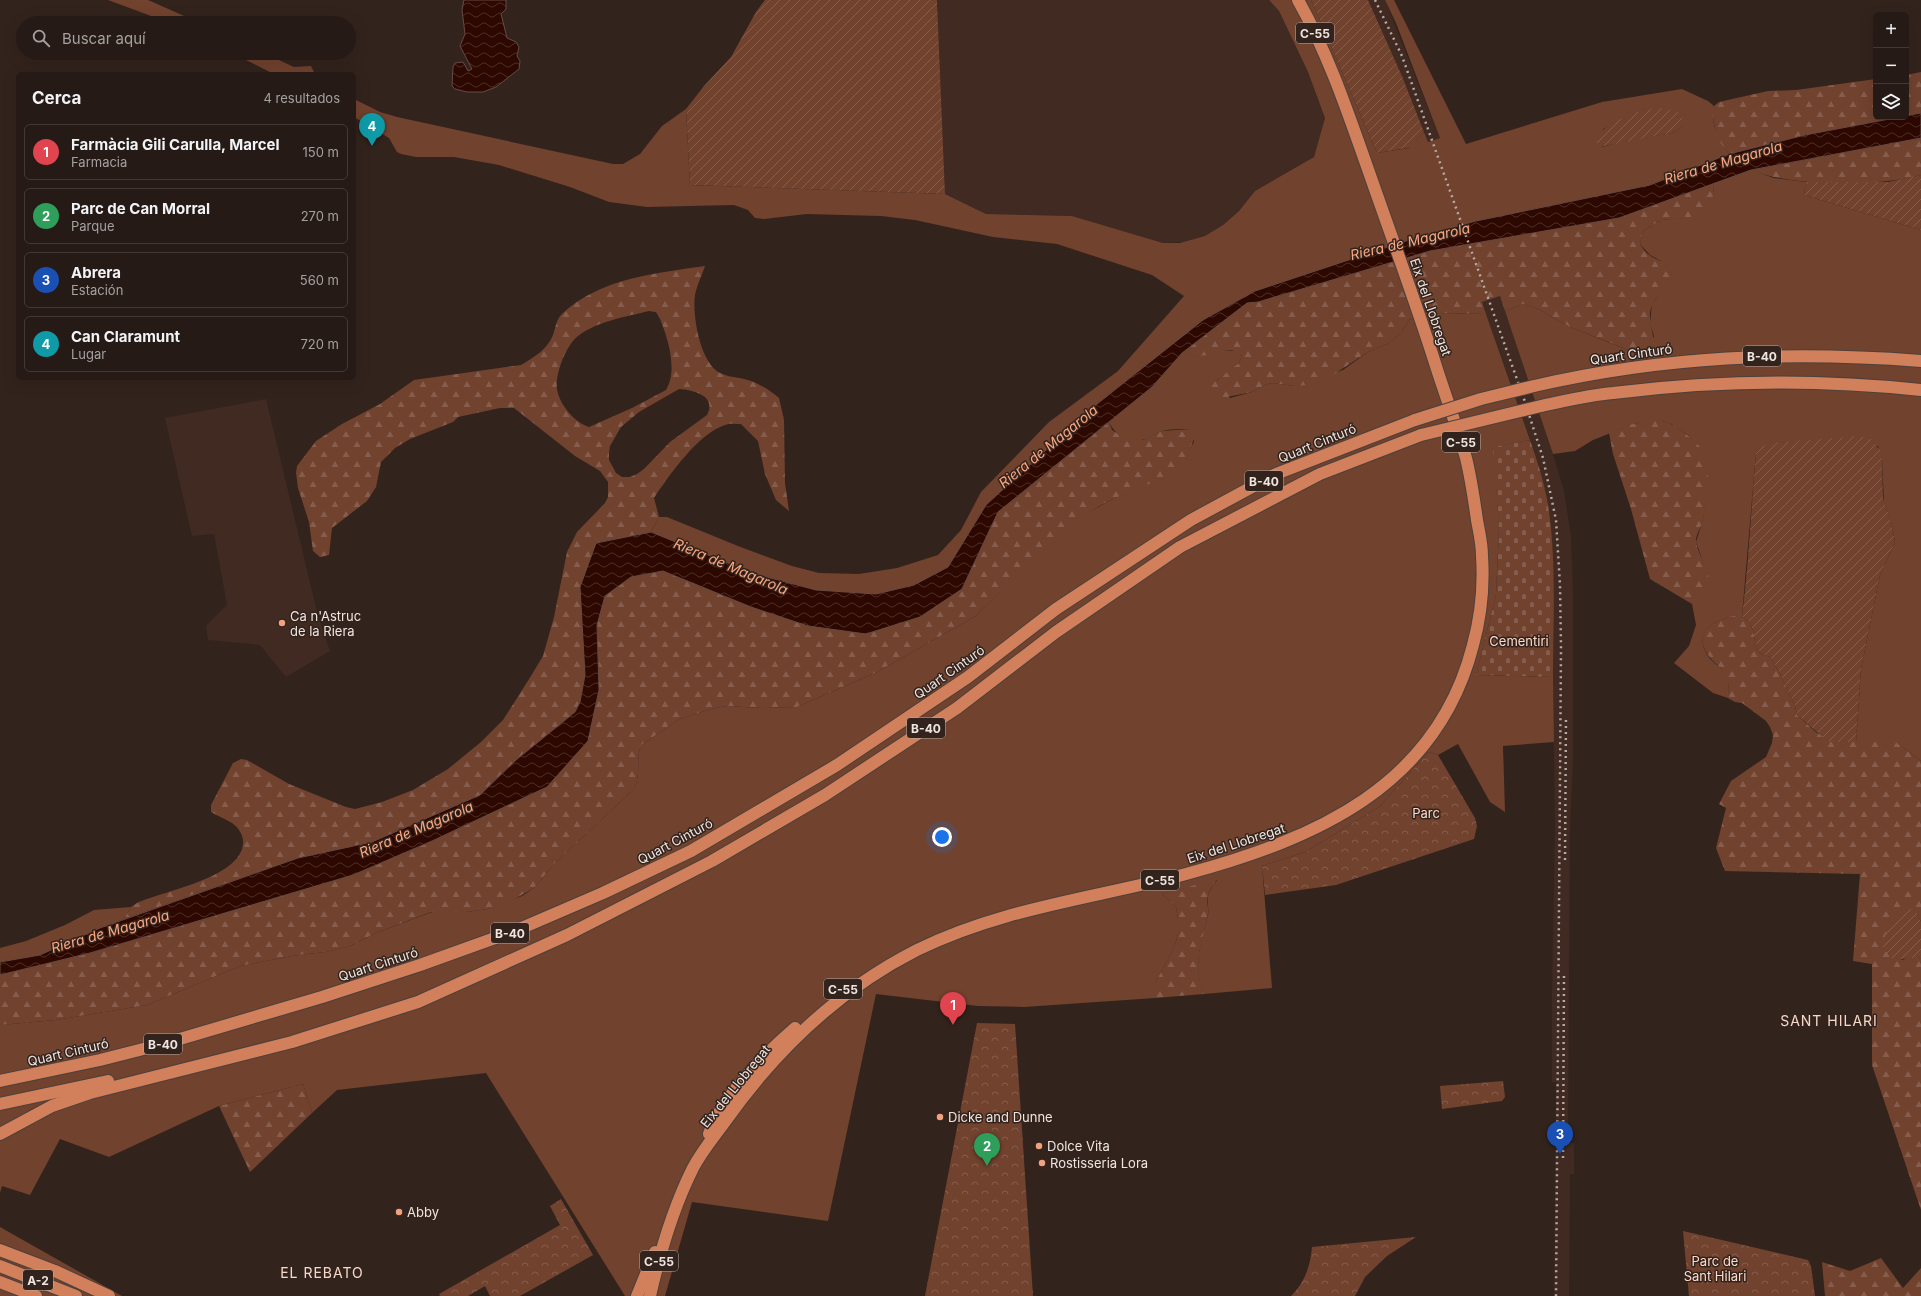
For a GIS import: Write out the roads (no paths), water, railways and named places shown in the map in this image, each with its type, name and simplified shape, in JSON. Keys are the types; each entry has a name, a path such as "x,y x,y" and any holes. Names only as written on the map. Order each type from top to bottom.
{"highway":[{"name":"Eix del Llobregat","path":"650,1296 669,1226 693,1169 706,1145 712,1126 731,1096 775,1045 827,1000 887,959 918,943 997,912 1217,858 1274,840 1320,820 1349,802 1388,773 1427,730 1446,699 1463,657 1468,636 1476,581 1477,517 1467,461 1424,329 1365,160 1318,38 1298,0"},
{"name":"Quart Cinturó","path":"0,1081 100,1060 163,1044 322,997 420,965 517,930 603,893 691,851 837,765 968,677 1056,609 1191,520 1276,474 1415,420 1534,386 1604,371 1674,362 1750,356 1827,356 1921,361"},
{"name":"B-40","path":"292,1042 418,1002 567,935 712,860 825,795 956,708 1056,632 1180,547 1320,474 1421,435 1541,406 1611,393 1753,381 1826,382 1921,390"},
{"path":"0,1104 292,1042"},
{"path":"0,1134 52,1106 90,1093 292,1042"},
{"path":"637,1296 657,1246 669,1226"},
{"path":"0,1243 13,1248 28,1260"},
{"path":"0,1250 28,1260 109,1296"},
{"name":"A-2","path":"0,1266 76,1296"},
{"name":"A-2","path":"0,1282 36,1296"}],"water":[{"path":"464,0 506,0 506,9 501,14 507,38 516,42 519,47 517,56 520,61 519,69 496,87 483,92 467,92 455,89 452,86 453,67 455,63 463,62 468,71 472,69 460,46 465,34 462,10"},
{"name":"Riera de Magarola","path":"1921,113 1921,138 1751,170 1619,218 1430,251 1258,302 1247,303 1182,353 1152,387 998,512 962,589 920,617 866,634 808,626 751,607 663,571 631,577 605,596 597,625 599,690 588,741 547,787 432,841 353,875 90,953 0,975 0,962 40,955 100,928 298,858 372,842 480,795 516,760 575,712 580,702 585,675 580,587 596,543 651,532 755,574 816,590 876,594 914,585 948,567 986,505 1092,408 1203,320 1255,291 1415,238 1476,221 1650,185 1729,154 1805,135 1884,120 1909,120 1909,115"}],"railway":[{"path":"1375,0 1402,56 1524,399 1543,458 1556,520 1560,585 1561,648 1556,1296"},
{"path":"1565,860 1566,716"},
{"path":"1563,1158 1564,972"}],"place":[{"name":"Can Claramunt","path":"372,146"},
{"name":"Ca n'Astruc de la Riera","path":"282,623"},
{"name":"Farmàcia Gili Carulla, Marcel","path":"953,1025"},
{"name":"Dicke and Dunne","path":"940,1117"},
{"name":"Dolce Vita","path":"1039,1146"},
{"name":"Abrera","path":"1560,1154"},
{"name":"Rostisseria Lora","path":"1042,1163"},
{"name":"Parc de Can Morral","path":"987,1166"},
{"name":"Abby","path":"399,1212"}],"district":[{"name":"SANT HILARI","path":"1829,1020"},
{"name":"EL REBATO","path":"322,1272"}],"park label":[{"name":"Cementiri","path":"1519,641"},
{"name":"Parc","path":"1426,813"},
{"name":"Parc de Sant Hilari","path":"1715,1268"}]}
